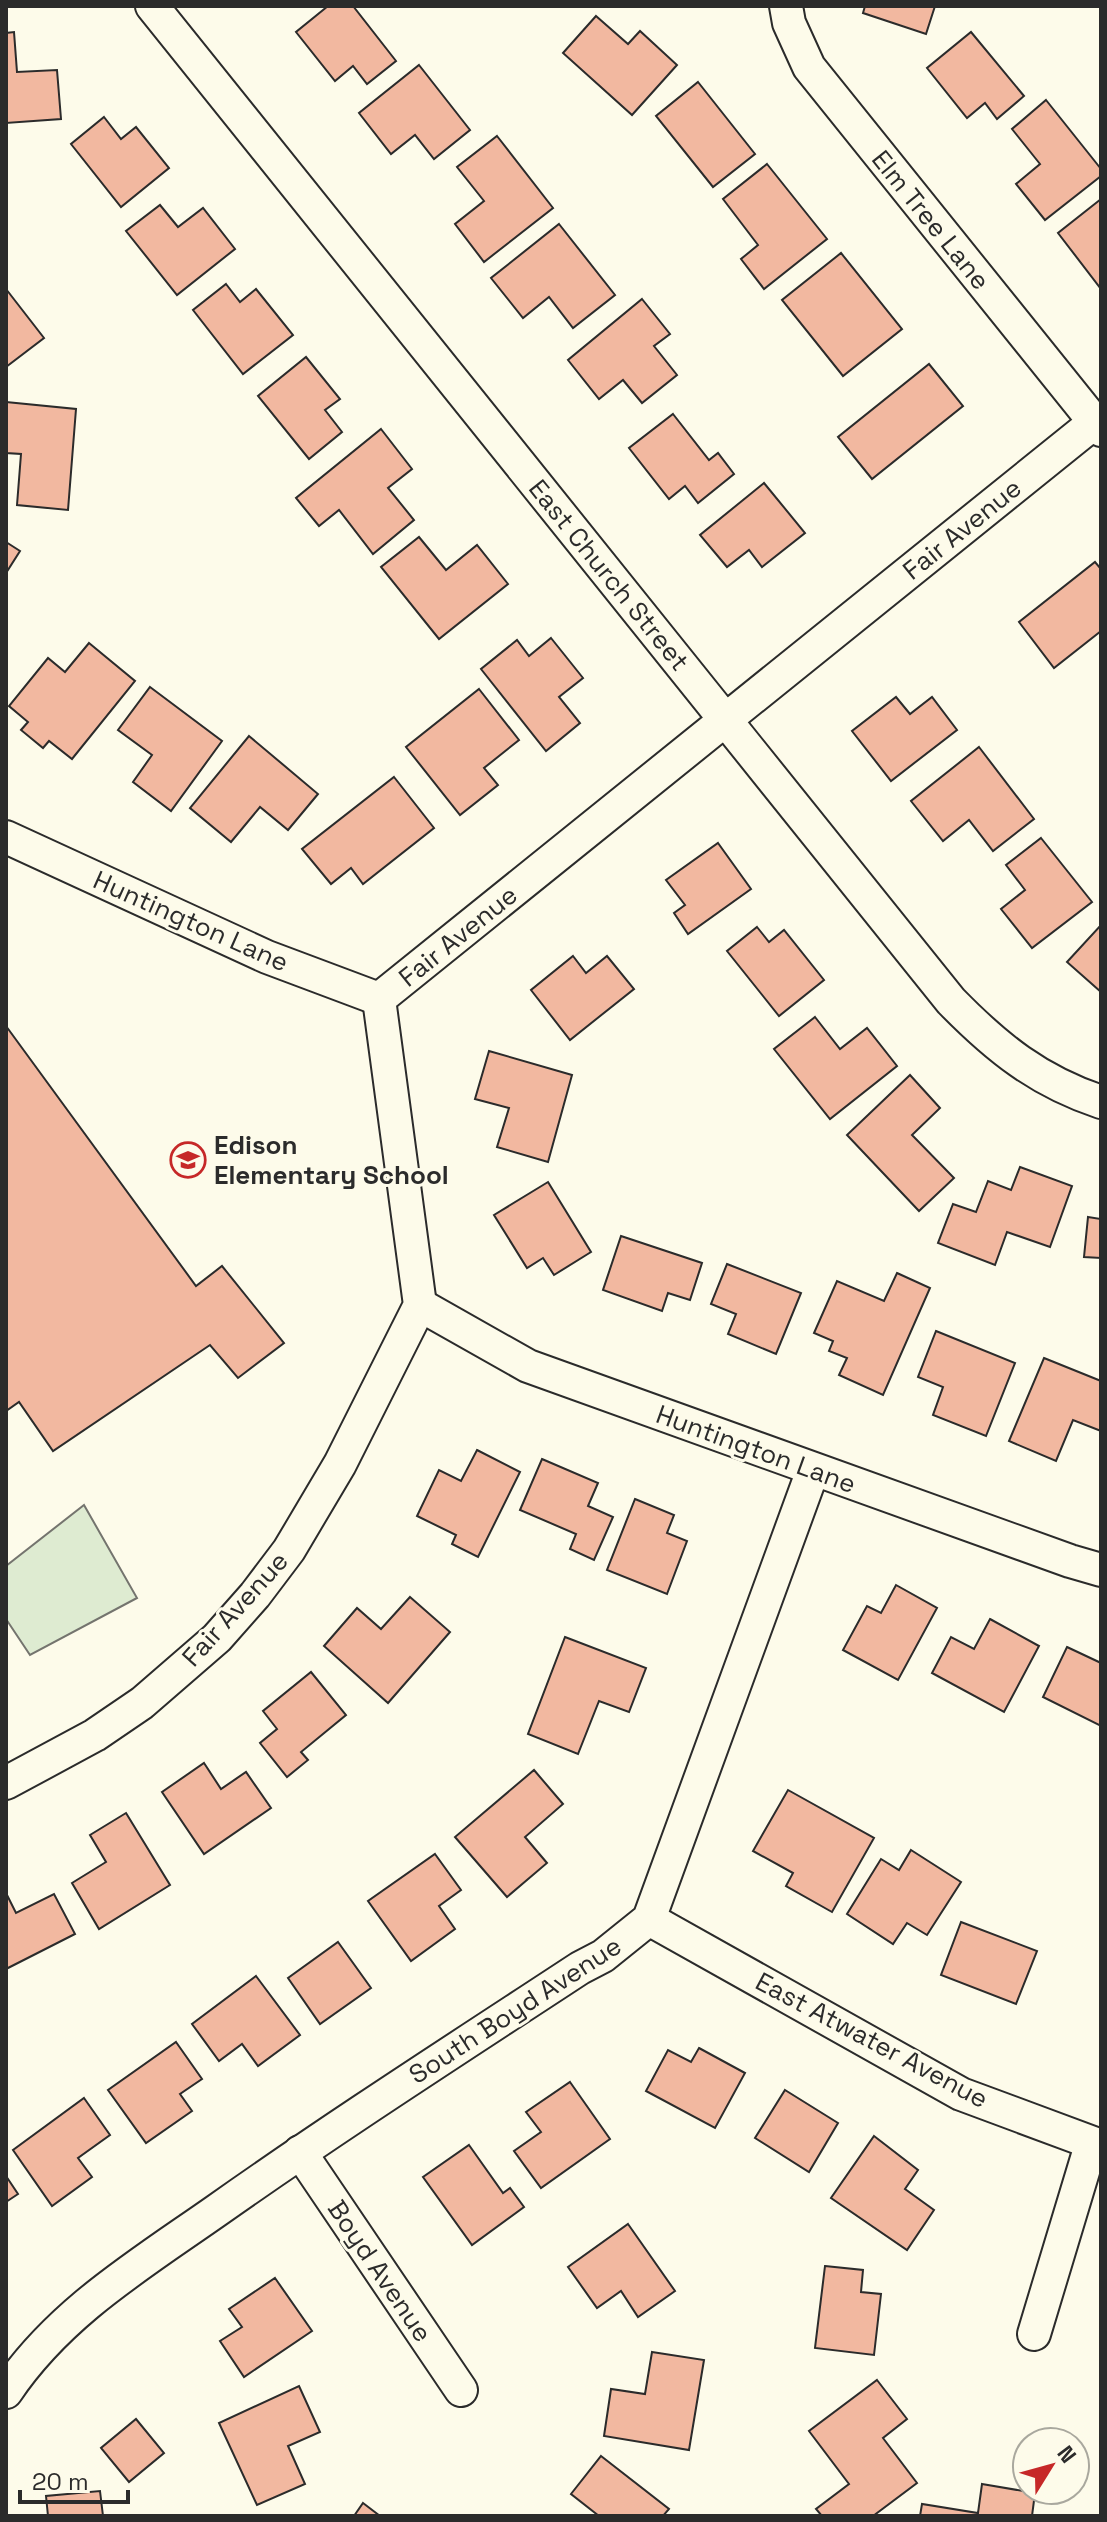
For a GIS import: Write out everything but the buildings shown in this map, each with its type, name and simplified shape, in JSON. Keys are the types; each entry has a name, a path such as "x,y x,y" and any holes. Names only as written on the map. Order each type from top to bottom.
{"street":[{"name":"East Church Street","path":"152,6 951,1001 1013,1059 1047,1080 1101,1102"},
{"name":"Elm Tree Lane","path":"786,6 789,23 809,67 1098,426"},
{"name":"Fair Avenue","path":"6,1783 95,1735 142,1703 217,1638 255,1595 289,1550 340,1464 420,1305 379,999 1098,426"},
{"name":"Huntington Lane","path":"6,837 267,957 379,999"},
{"name":"Huntington Lane","path":"420,1305 528,1366 1101,1570"},
{"name":"South Boyd Avenue","path":"6,2392 27,2362 62,2324 96,2294 300,2152 580,1968 603,1956 649,1919 813,1470"},
{"name":"East Atwater Avenue","path":"649,1919 961,2094 1096,2146"},
{"path":"1034,2334 1096,2146"},
{"name":"Boyd Avenue","path":"300,2152 461,2390"}],"green space":[{"path":"84,1505 137,1598 30,1655 6,1619 6,1566"}],"place":[{"name":"Edison Elementary School","path":"188,1160"}]}
